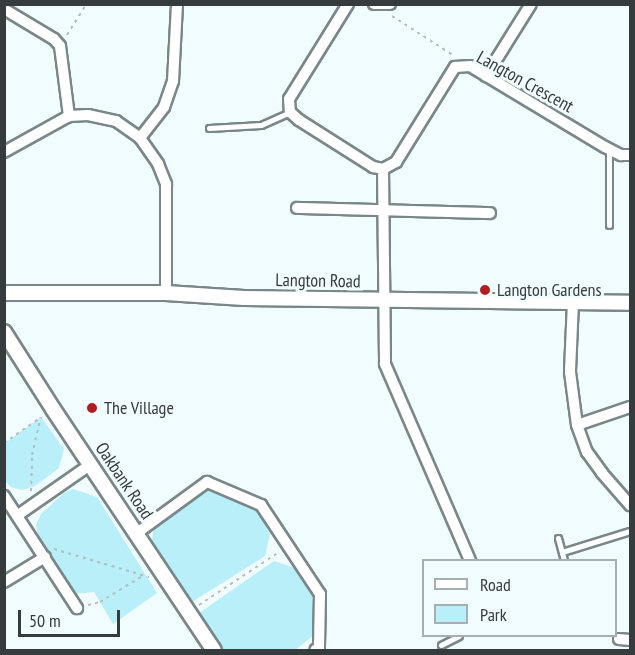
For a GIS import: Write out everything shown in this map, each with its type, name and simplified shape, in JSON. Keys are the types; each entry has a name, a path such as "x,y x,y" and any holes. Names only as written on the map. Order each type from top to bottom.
{"street":[{"path":"140,138 164,107 173,81 177,4"},
{"path":"348,4 289,99 290,112 373,167 383,169 386,210 383,299 385,364 469,559"},
{"path":"376,5 390,4"},
{"path":"486,76 531,4"},
{"path":"4,9 54,39 60,46 69,116"},
{"name":"Langton Crescent","path":"383,169 396,162 454,67 470,66 621,155 630,155"},
{"path":"4,152 69,116 88,115 116,121 140,138 158,164 166,184 166,293"},
{"path":"297,208 490,213"},
{"name":"Langton Road","path":"4,293 166,293 244,298 630,303"},
{"path":"573,302 570,372 577,426 587,452 630,505"},
{"name":"Oakbank Road","path":"4,332 47,413 91,464 214,651"},
{"path":"577,426 630,407"},
{"path":"18,514 91,464"},
{"path":"137,533 207,482 261,505 320,594 319,648 315,651"},
{"path":"4,496 18,514 77,608"},
{"path":"4,582 45,557"}],"lane":[{"path":"209,128 261,125 290,112"},
{"path":"609,148 609,225"},
{"path":"562,552 630,531"},
{"path":"558,538 564,559"},
{"path":"441,645 457,637"}],"path":[{"path":"60,46 86,4"},
{"path":"376,5 470,66"},
{"path":"4,443 47,413"},
{"path":"35,502 31,489 32,455 47,413"},
{"path":"37,544 170,583"},
{"path":"189,612 288,545"},
{"path":"77,608 100,602 144,575"}],"green space":[{"path":"41,417 64,449 59,468 35,486 22,490 11,487 5,481 5,443"},
{"path":"211,487 254,505 270,534 265,556 192,602 152,541 153,533 155,526"},
{"path":"73,489 97,497 157,593 113,624 94,592 75,594 69,589 39,538 36,525 41,514 64,493"},
{"path":"274,561 295,568 314,600 313,636 295,650 223,650 199,613"}],"place":[{"name":"Langton Gardens","path":"485,290"},
{"name":"The Village","path":"92,408"}]}
